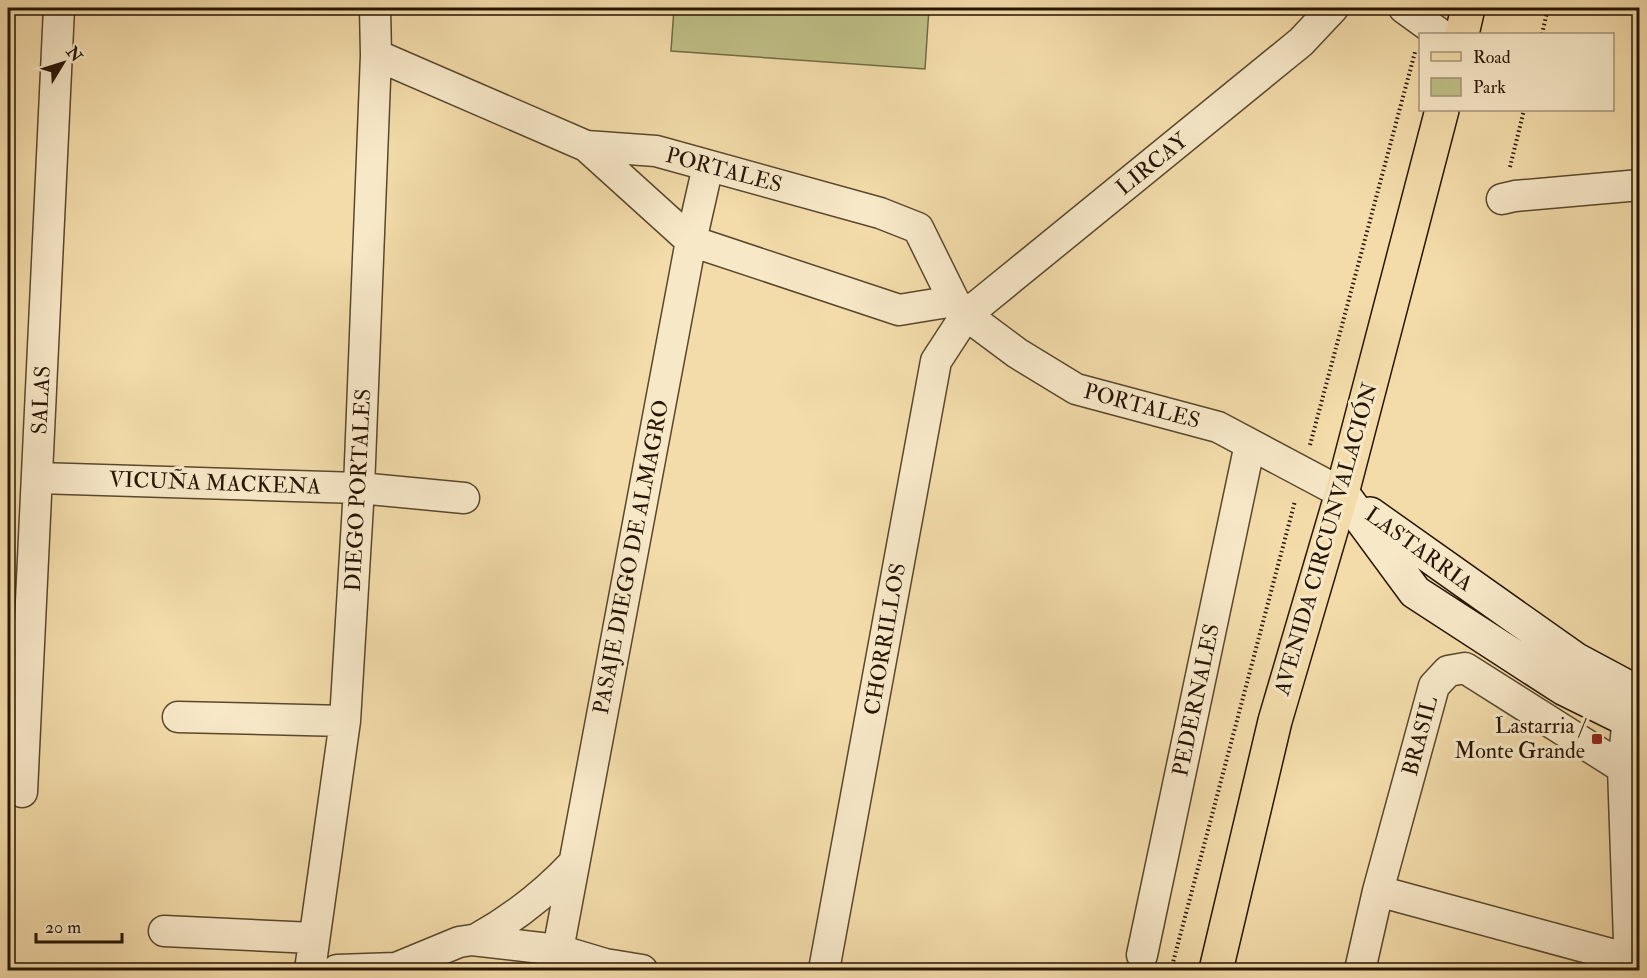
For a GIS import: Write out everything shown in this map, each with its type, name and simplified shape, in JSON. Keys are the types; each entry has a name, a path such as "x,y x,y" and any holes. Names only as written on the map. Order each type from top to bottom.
{"main road":[{"path":"1462,33 1468,8"},
{"name":"AVENIDA CIRCUNVALACIÓN","path":"1216,970 1275,721 1342,493 1442,111"}],"street":[{"name":"SALAS","path":"21,792 59,8"},
{"name":"DIEGO PORTALES","path":"310,970 345,721 359,488 376,55 375,8"},
{"name":"LIRCAY","path":"960,308 1301,42 1333,8"},
{"path":"1404,8 1439,33"},
{"name":"PORTALES","path":"376,55 586,146 691,241 899,310 960,308"},
{"name":"PORTALES","path":"586,146 656,151 880,213 918,228 960,308 1017,353 1076,389 1218,427 1342,493"},
{"name":"PASAJE DIEGO DE ALMAGRO","path":"558,950 691,241 708,166"},
{"path":"1503,199 1640,185"},
{"name":"CHORRILLOS","path":"824,970 936,361 960,308"},
{"name":"PEDERNALES","path":"1142,955 1250,444"},
{"name":"VICUÑA MACKENA","path":"38,478 359,488 464,498"},
{"name":"LASTARRIA","path":"1342,493 1416,592 1563,688 1634,704"},
{"name":"BRASIL","path":"1360,970 1378,891 1434,686 1448,671 1465,668 1623,768"},
{"path":"1378,891 1629,965 1623,768 1634,704"},
{"path":"178,717 345,721"},
{"path":"474,940 519,913 540,897 574,863"},
{"path":"164,931 313,938"},
{"path":"337,970 396,969 459,942 474,940 558,950 605,964 642,970"}],"path":[{"path":"1542,33 1548,8"},
{"path":"1503,199 1524,111"}],"green space":[{"path":"674,8 929,8 925,69 671,51"}],"place":[{"name":"Lastarria / Monte Grande","path":"1597,739"}]}
